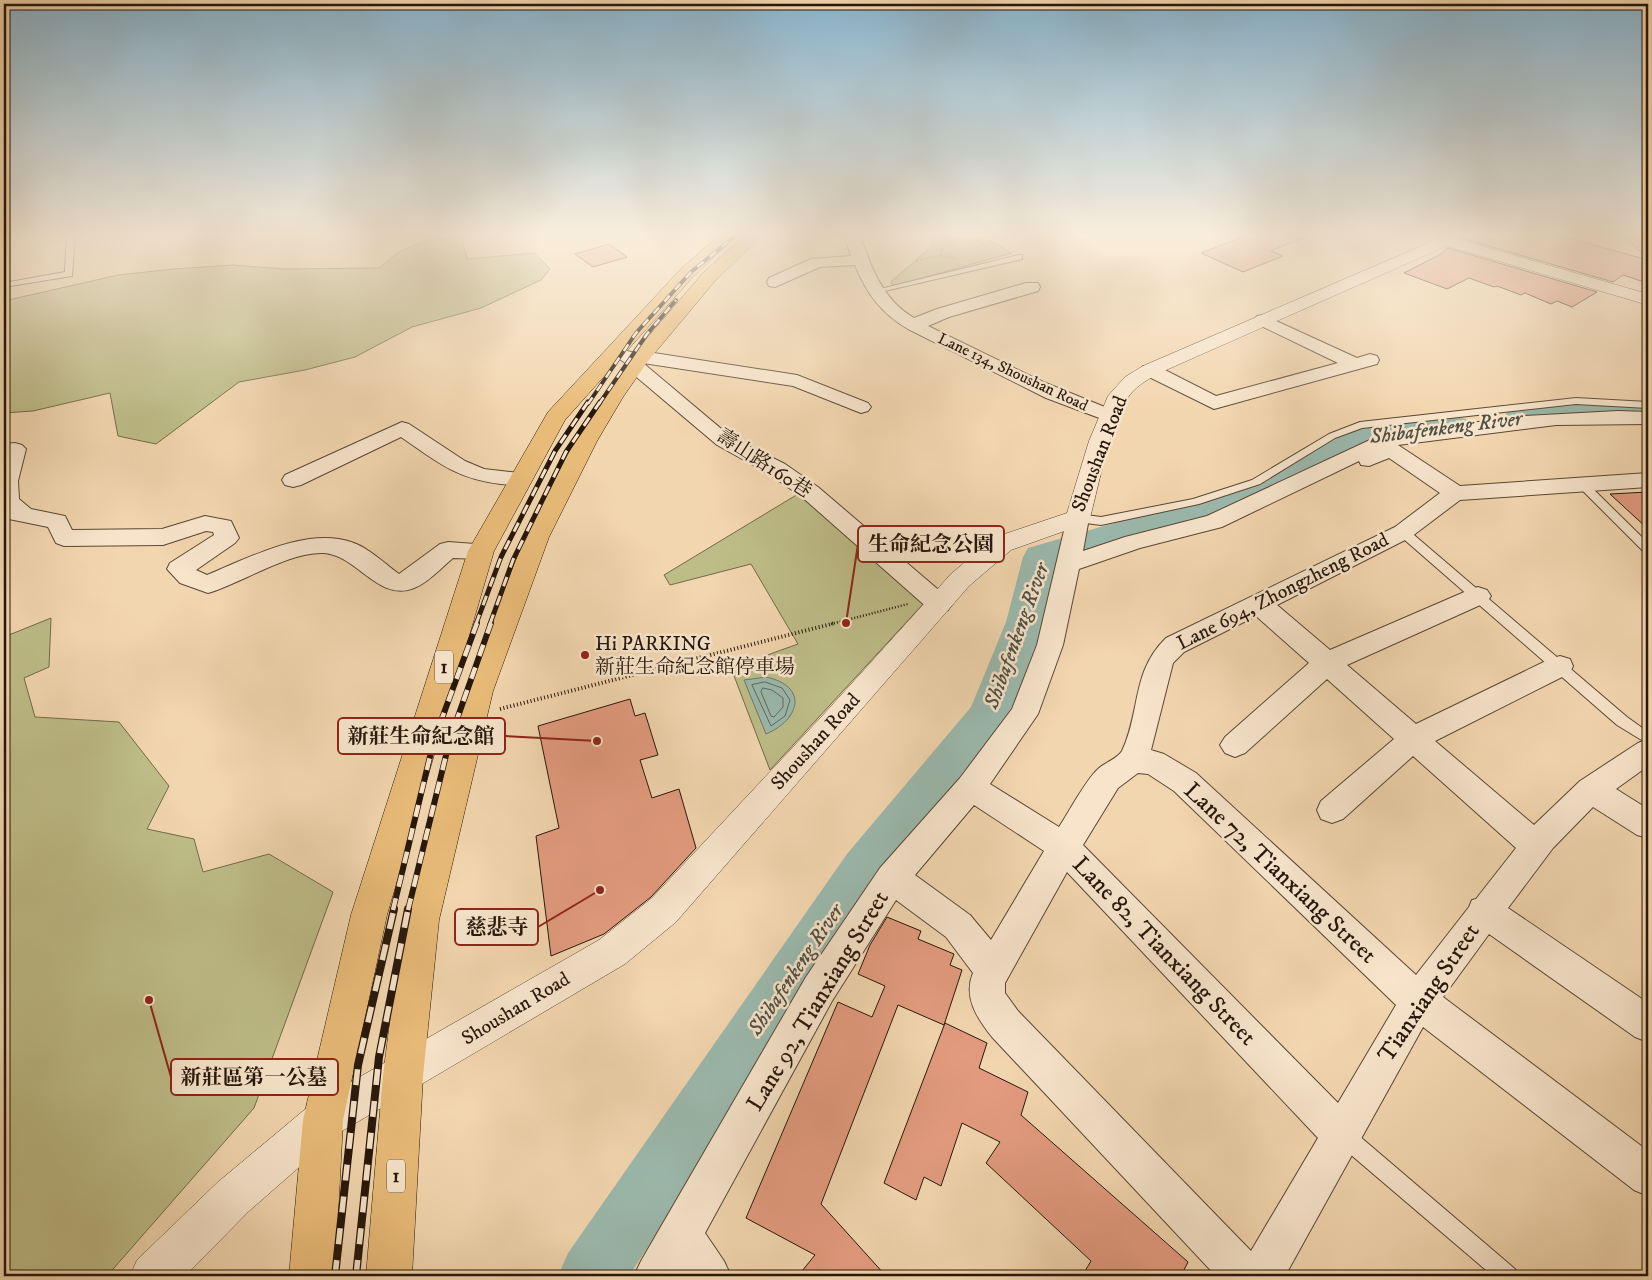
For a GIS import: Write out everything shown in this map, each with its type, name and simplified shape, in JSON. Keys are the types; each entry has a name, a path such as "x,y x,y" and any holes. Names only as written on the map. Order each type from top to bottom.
{"main road":[{"name":"1","path":"389,1276 402,1076 421,920 479,691 537,537 630,357 673,293"},
{"name":"1","path":"312,1276 323,1120 369,914 481,551 556,417 630,357 693,293"}],"street":[{"name":"Lane 134, Shoushan Road","path":"877,293 887,307 914,325 1073,404 1110,416"},
{"path":"914,325 943,313 1012,293"},
{"name":"Shoushan Road","path":"153,1276 233,1197 323,1120 402,1076 612,952 664,910 960,580 1002,544 1077,521 1110,416 1118,396 1132,381 1150,370 1325,293"},
{"path":"1622,293 1648,300"},
{"path":"1626,294 1648,295"},
{"path":"1150,370 1214,403 1362,362 1263,320"},
{"path":"630,357 797,381 861,407"},
{"name":"壽山路160巷","path":"630,357 724,441 777,469 810,492 939,604"},
{"path":"1069,564 1133,542 1214,522 1379,443 1401,438 1583,418 1623,416 1648,418"},
{"path":"293,480 402,428 457,466 481,475 520,479"},
{"path":"4,450 15,449 7,481 8,501 14,513 57,520 64,538 163,537 205,523 223,526 227,538 179,569 189,577 208,584 277,555 321,545 345,548 394,582 407,582 448,550 481,551"},
{"path":"1216,534 1390,449 1455,493 1469,494 1648,480"},
{"name":"Lane 694, Zhongzheng Road","path":"1133,760 1144,727 1157,669 1163,657 1175,645 1403,532 1455,493"},
{"path":"892,878 971,787 1024,714 1050,645 1077,521"},
{"path":"1235,745 1327,663 1478,596"},
{"path":"1258,603 1536,846"},
{"path":"1332,810 1414,738 1560,666"},
{"name":"Tianxiang Street","path":"1261,1276 1418,1001 1484,911 1536,846 1591,790 1648,751"},
{"path":"1133,760 1107,779 1064,847 987,978 987,1002 1005,1024 1245,1276"},
{"name":"Lane 72, Tianxiang Street","path":"1133,760 1154,764 1185,782 1418,1001 1648,1176"},
{"name":"Lane 82, Tianxiang Street","path":"971,787 1064,847 1341,1134"},
{"path":"1591,790 1648,825"},
{"name":"Lane 92, Tianxiang Street","path":"681,1235 820,989 892,878 958,926 993,970"},
{"path":"1484,911 1646,1018"},
{"path":"656,1276 681,1235 709,1276"}],"lane":[{"path":"1077,521 1101,521 1196,502 1256,482 1332,436 1360,426 1576,401 1648,405"},
{"path":"1583,485 1648,548"},
{"path":"1403,532 1622,721 1648,739"},
{"path":"1341,1134 1508,1276"}],"path":[{"path":"473,716 909,604 939,604"}],"shaded area":[{"path":"40,293 514,293 481,308 412,327 355,357 305,370 239,382 156,444 118,436 110,393 33,411 4,413 4,301"},
{"path":"803,491 925,602 770,770 731,668 798,644 751,564 670,585 664,575"},
{"path":"51,618 49,667 24,678 35,717 119,722 169,786 147,829 194,839 203,872 269,854 333,892 254,1108 107,1276 4,1276 4,637"}],"water":[{"path":"766,677 779,681 789,688 794,695 795,703 787,720 778,728 766,734 744,680"}],"building":[{"path":"1515,293 1596,293 1572,307 1557,301 1551,304 1525,293 1521,295"},
{"path":"1648,492 1648,529 1610,494"},
{"path":"630,699 635,716 645,713 658,755 640,760 652,798 679,789 696,848 651,897 604,934 551,956 536,836 559,828 538,726"},
{"path":"887,917 921,931 918,939 954,954 950,965 962,970 944,1025 898,1005 821,1204 886,1276 798,1276 815,1255 746,1218 838,1002 872,1017 885,986 858,974 870,945"},
{"path":"945,1023 987,1043 979,1068 1028,1092 1021,1115 1188,1262 1181,1276 1082,1276 1091,1261 986,1163 1000,1142 962,1123 941,1186 924,1177 916,1200 884,1183"}],"waterway":[{"name":"Shibafenkeng River","path":"1518,419 1594,411 1648,415"},
{"name":"Shibafenkeng River","path":"591,1276 864,870 989,716 1026,622 1041,557 1250,494 1366,436 1455,426"}],"railway":[{"path":"588,404 636,333 672,293"},
{"path":"599,404 647,334 676,300"},
{"path":"476,624 501,557 555,451 588,402"},
{"path":"490,624 513,560 566,452 600,402"},
{"path":"393,910 434,740 477,623"},
{"path":"408,910 450,739 491,623"},
{"path":"335,1276 358,1065 394,909"},
{"path":"356,1276 379,1057 408,909"}],"place":[{"name":"生命紀念公園","path":"846,623"},
{"name":"Hi PARKING 新莊生命紀念館停車場","path":"585,655"},
{"name":"新莊生命紀念館","path":"597,741"},
{"name":"慈悲寺","path":"600,890"},
{"name":"新莊區第一公墓","path":"149,1000"}]}
